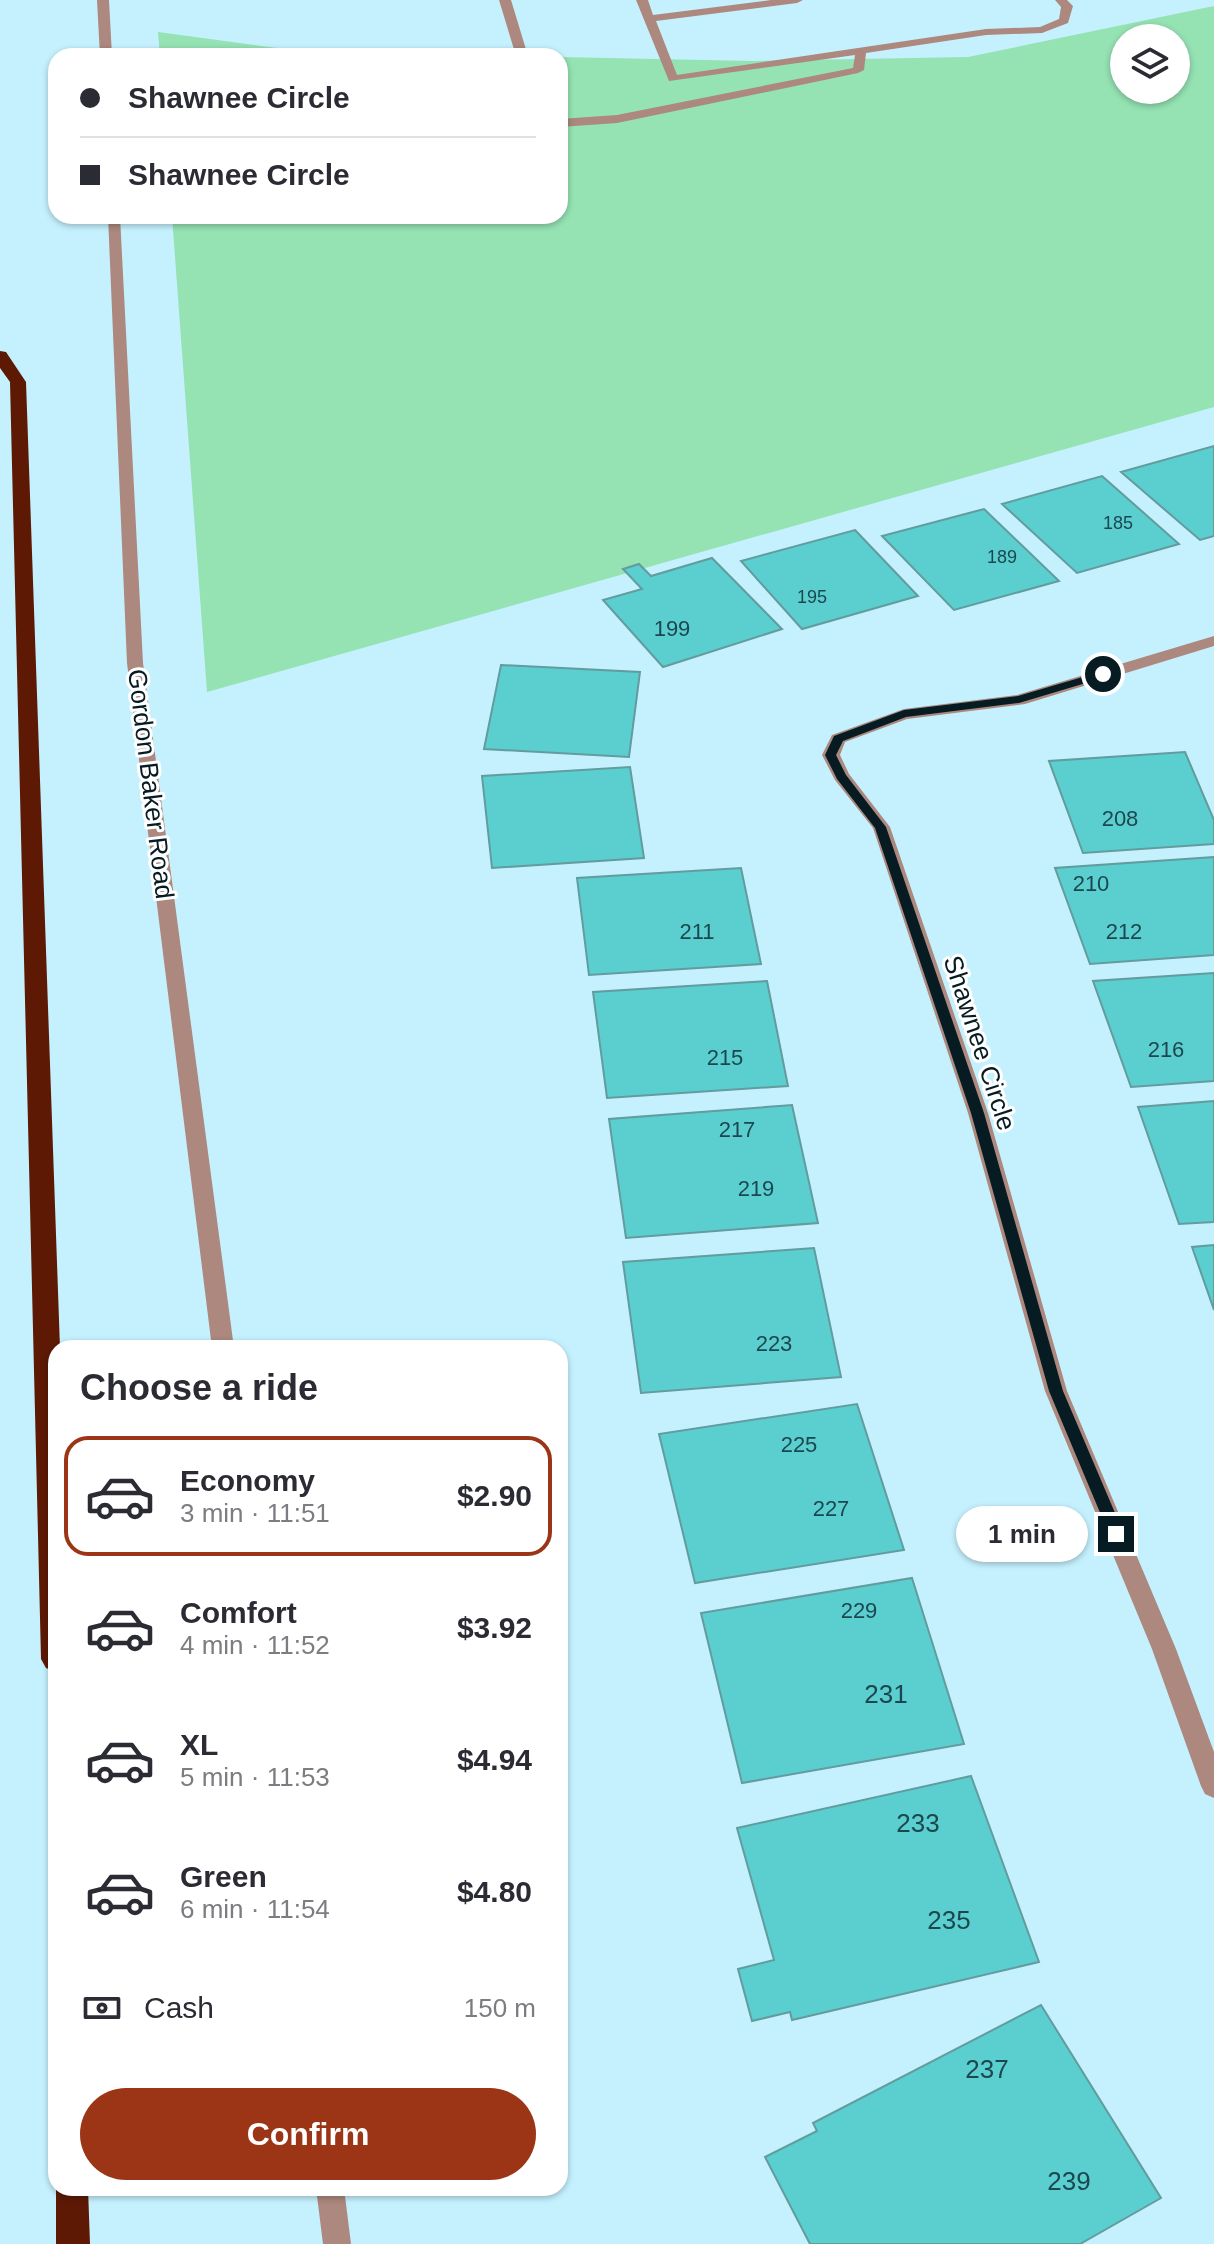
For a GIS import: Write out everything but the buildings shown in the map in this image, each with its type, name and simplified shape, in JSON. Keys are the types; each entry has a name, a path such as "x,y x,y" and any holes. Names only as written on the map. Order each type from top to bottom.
{"highway":[{"path":"0,356 18,382 48,1390"},
{"path":"71,2196 73,2244"}],"street":[{"path":"103,0 106,48"},
{"path":"505,0 520,48"},
{"path":"642,0 673,79 986,32 1042,30 1064,21 1067,6 1061,0"},
{"path":"649,19 797,0"},
{"path":"568,122 617,119 858,70 861,51"},
{"name":"Gordon Baker Road","path":"114,224 135,663 222,1340"},
{"name":"Shawnee Circle","path":"1214,641 1019,700 904,714 838,739 831,755 841,776 881,827 978,1113 1056,1391 1164,1649 1214,1786"},
{"path":"331,2196 337,2244"}],"green space":[{"path":"1214,6 1214,407 207,692 173,224 568,224 568,57 753,61 968,57 1110,28 1110,104 1190,104 1190,24 1127,24"},
{"path":"158,32 277,48 159,48"}],"route":[{"path":"1103,674 1019,700 904,714 838,739 831,755 861,805 881,827 978,1113 1056,1391 1116,1534"}]}
